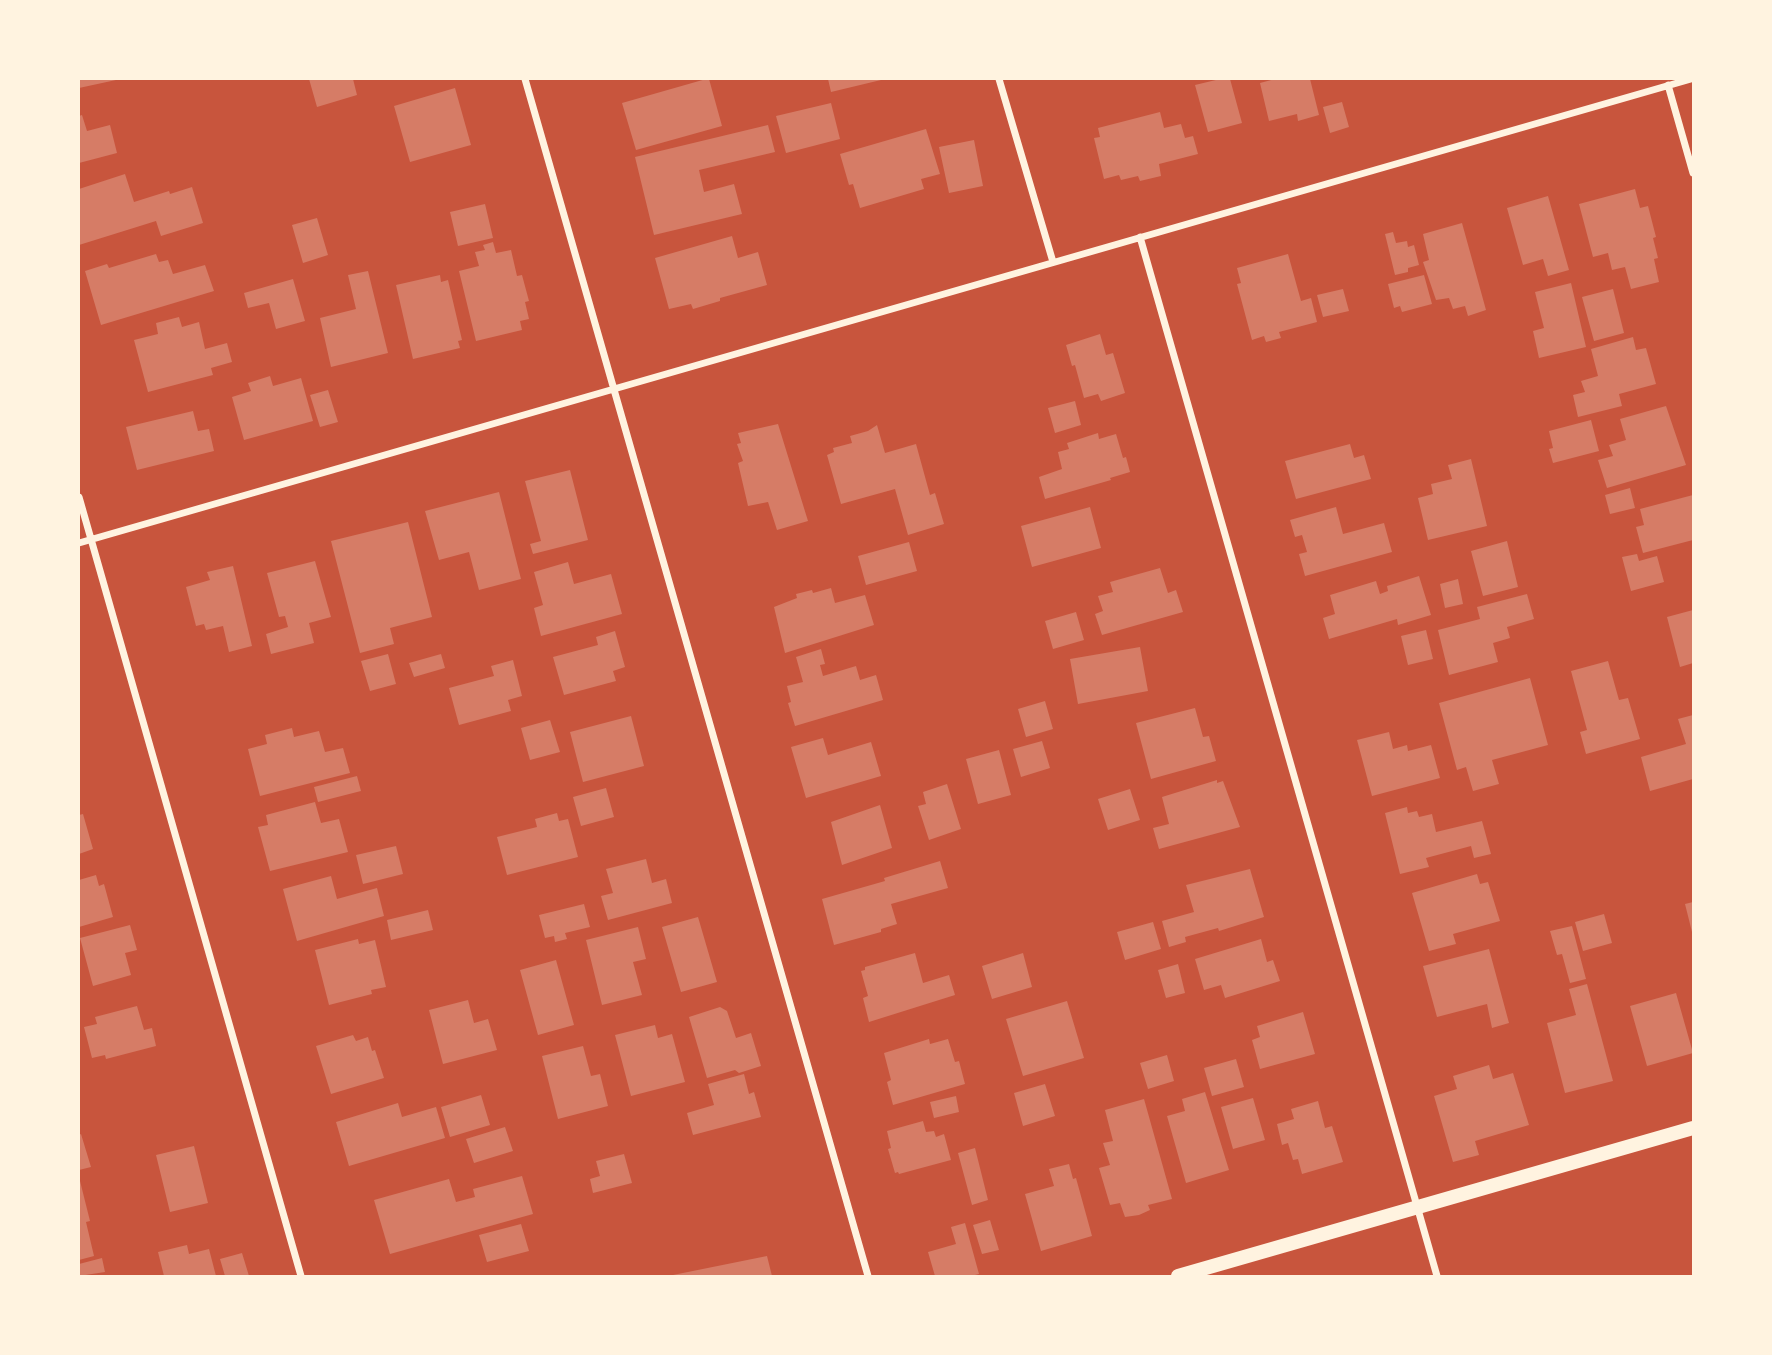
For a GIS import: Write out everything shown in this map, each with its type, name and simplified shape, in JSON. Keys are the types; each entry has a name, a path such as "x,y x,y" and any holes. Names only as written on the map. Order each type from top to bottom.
{"main road":[{"path":"1178,1276 1693,1128"}],"street":[{"path":"525,79 869,1276"},
{"path":"999,79 1053,262"},
{"path":"79,543 1691,79"},
{"path":"1668,85 1693,173"},
{"path":"1140,237 1437,1276"},
{"path":"79,497 301,1276"}],"building":[{"path":"79,79 116,79 116,80 79,88"},
{"path":"309,79 353,79 357,95 317,107"},
{"path":"709,79 722,126 636,150 622,103"},
{"path":"828,79 880,79 881,80 831,92"},
{"path":"1230,79 1242,123 1208,132 1195,85"},
{"path":"1275,79 1310,79 1319,115 1298,121 1297,114 1269,121 1260,83"},
{"path":"455,88 471,145 410,162 394,106"},
{"path":"1342,102 1349,127 1330,133 1323,107"},
{"path":"831,103 840,139 786,153 776,116"},
{"path":"1160,112 1164,128 1181,124 1185,138 1193,136 1198,154 1159,164 1161,176 1140,181 1138,176 1121,180 1119,175 1104,179 1094,138 1100,137 1098,128"},
{"path":"82,115 87,131 110,125 117,153 79,163 79,116"},
{"path":"768,125 775,152 699,170 704,192 734,184 742,214 654,235 635,157"},
{"path":"926,129 940,174 921,179 924,189 860,208 853,184 849,185 840,154"},
{"path":"974,140 983,186 949,193 939,147"},
{"path":"125,174 134,202 192,187 203,223 161,236 156,221 79,245 79,189"},
{"path":"1635,189 1640,208 1648,206 1656,237 1653,238 1658,258 1654,259 1659,282 1631,289 1625,267 1612,270 1608,253 1593,257 1579,204"},
{"path":"1548,196 1569,270 1548,276 1543,259 1523,265 1507,208"},
{"path":"485,204 493,238 458,246 450,212"},
{"path":"317,218 328,255 303,263 292,225"},
{"path":"1462,223 1486,310 1468,316 1465,306 1453,309 1449,298 1436,300 1423,262 1429,260 1423,234"},
{"path":"1393,232 1396,243 1407,241 1408,247 1414,245 1419,265 1408,268 1408,272 1395,275 1385,234"},
{"path":"732,236 738,258 758,252 767,285 720,298 720,301 693,309 691,304 669,309 655,258"},
{"path":"493,242 496,253 511,250 517,276 522,275 529,301 525,302 529,319 520,321 522,330 476,341 459,271 479,266 475,252 485,250 483,245"},
{"path":"156,254 159,262 168,260 173,274 205,265 214,291 101,325 85,271 107,264 109,268"},
{"path":"1288,254 1301,301 1311,298 1317,322 1279,332 1281,338 1266,342 1264,336 1252,340 1237,284 1241,283 1237,268"},
{"path":"368,271 388,353 331,367 320,318 356,309 348,275"},
{"path":"440,275 441,282 448,280 462,340 458,341 460,348 413,359 396,285"},
{"path":"1424,275 1432,304 1402,312 1400,306 1394,308 1388,284"},
{"path":"293,279 305,321 276,329 269,303 248,308 244,293"},
{"path":"1571,283 1586,347 1539,358 1533,331 1544,328 1535,292"},
{"path":"1343,289 1349,311 1323,317 1317,295"},
{"path":"1613,289 1624,333 1594,341 1582,297"},
{"path":"179,317 182,327 199,322 205,349 227,343 232,362 211,368 213,375 148,392 134,340 158,334 156,323"},
{"path":"1100,334 1106,355 1113,353 1125,393 1101,401 1098,394 1084,398 1066,345"},
{"path":"1633,337 1636,350 1646,348 1656,384 1619,394 1622,406 1578,417 1573,395 1585,392 1581,381 1598,376 1591,349"},
{"path":"270,376 273,386 301,378 313,421 244,440 232,397 251,391 248,383"},
{"path":"328,390 338,422 320,427 310,395"},
{"path":"1075,401 1081,425 1055,433 1048,408"},
{"path":"1666,406 1686,465 1607,488 1598,460 1613,456 1609,445 1626,440 1620,419"},
{"path":"193,411 198,431 209,429 214,451 137,470 126,427"},
{"path":"1591,420 1599,451 1553,463 1549,449 1553,448 1549,431"},
{"path":"778,424 808,521 777,530 768,502 748,506 738,463 743,461 737,444 741,443 738,433"},
{"path":"877,425 885,453 916,444 930,495 935,493 944,524 908,535 895,489 841,504 827,455 834,452 833,448 852,443 850,436 868,431"},
{"path":"1098,433 1099,439 1116,434 1130,472 1045,499 1039,477 1062,469 1058,452 1069,449 1067,443"},
{"path":"1350,444 1354,458 1364,455 1371,479 1296,499 1285,461"},
{"path":"1471,459 1487,526 1428,540 1418,498 1433,494 1431,484 1452,479 1448,465"},
{"path":"570,470 588,540 533,554 530,544 541,541 525,481"},
{"path":"1630,488 1635,508 1610,514 1605,495"},
{"path":"499,492 521,579 479,590 469,552 439,560 425,511"},
{"path":"1693,495 1693,540 1643,553 1636,527 1644,525 1640,509"},
{"path":"1090,507 1101,548 1032,567 1021,526"},
{"path":"1336,507 1343,534 1384,523 1392,552 1305,576 1299,554 1307,552 1302,535 1295,537 1290,520"},
{"path":"408,522 432,617 390,628 394,644 360,653 331,541"},
{"path":"1507,541 1518,587 1483,596 1471,551"},
{"path":"909,542 917,571 866,585 858,556"},
{"path":"1637,554 1639,561 1657,556 1664,582 1631,591 1622,557"},
{"path":"315,561 331,617 309,623 314,643 271,654 266,634 288,627 285,616 279,617 267,573"},
{"path":"568,562 574,584 611,574 622,614 541,636 534,608 543,605 534,572"},
{"path":"233,566 252,646 229,652 223,626 206,630 204,624 196,626 186,587 210,580 207,572"},
{"path":"1160,568 1168,593 1176,590 1183,612 1102,635 1095,614 1103,611 1098,596 1113,592 1110,582"},
{"path":"1419,576 1431,615 1398,625 1397,619 1329,639 1323,618 1335,614 1330,595 1376,581 1380,594 1388,591 1387,586"},
{"path":"1458,579 1463,604 1445,608 1440,584"},
{"path":"831,588 835,603 865,595 874,625 785,653 774,607 797,598 796,594"},
{"path":"1527,594 1534,619 1507,627 1510,638 1493,643 1498,662 1449,675 1438,630 1480,619 1477,607"},
{"path":"1693,610 1693,663 1680,667 1667,617"},
{"path":"1076,612 1084,640 1053,649 1045,621"},
{"path":"1426,630 1433,659 1408,665 1401,636"},
{"path":"615,631 625,667 613,671 616,681 564,695 553,657 598,645 596,637"},
{"path":"1140,647 1148,691 1078,704 1070,659"},
{"path":"821,649 825,664 820,665 823,676 856,666 860,680 876,675 883,700 795,726 788,703 791,702 787,686 803,682 796,657"},
{"path":"388,654 396,684 370,691 361,661"},
{"path":"441,654 445,668 414,677 409,663"},
{"path":"513,660 522,696 508,700 511,711 459,725 449,688 494,676 491,666"},
{"path":"1608,661 1619,700 1628,698 1640,739 1586,754 1580,732 1587,730 1571,671"},
{"path":"1530,678 1548,745 1492,760 1499,784 1473,791 1466,767 1457,770 1439,703"},
{"path":"1045,701 1053,729 1026,737 1018,709"},
{"path":"1195,708 1203,737 1209,736 1216,761 1151,779 1136,723"},
{"path":"1693,715 1693,779 1650,791 1641,757 1686,744 1678,719"},
{"path":"631,716 644,766 583,782 570,732"},
{"path":"550,720 560,752 530,760 521,728"},
{"path":"292,728 294,737 319,731 325,752 343,748 350,773 260,796 248,749 267,744 265,735"},
{"path":"1389,732 1393,749 1407,745 1408,751 1431,745 1440,778 1372,796 1357,740"},
{"path":"823,738 828,755 871,742 881,776 806,798 791,747"},
{"path":"1042,741 1050,768 1021,777 1013,749"},
{"path":"999,750 1011,795 978,804 966,759"},
{"path":"357,776 361,791 318,802 314,787"},
{"path":"1217,780 1217,783 1223,781 1240,827 1159,849 1153,828 1169,824 1162,797"},
{"path":"947,784 961,829 929,840 918,806 926,804 923,792"},
{"path":"606,788 614,817 581,826 573,797"},
{"path":"1130,789 1140,820 1108,830 1098,799"},
{"path":"315,802 321,823 339,819 348,852 270,871 258,827 268,825 266,815"},
{"path":"880,805 892,848 842,865 831,822"},
{"path":"1407,807 1408,813 1417,811 1419,817 1432,814 1436,832 1482,821 1491,854 1474,858 1471,846 1426,858 1429,867 1400,874 1385,813"},
{"path":"557,813 559,821 568,819 578,857 507,875 497,837 537,827 535,819"},
{"path":"83,814 93,849 79,854 79,815"},
{"path":"396,846 403,874 363,884 356,855"},
{"path":"646,859 652,883 666,879 672,903 608,920 601,896 613,893 606,869"},
{"path":"940,861 948,888 891,904 897,924 881,929 881,932 834,945 822,899 885,881 884,878"},
{"path":"1250,869 1264,917 1219,931 1218,928 1185,937 1186,942 1169,947 1162,921 1194,912 1186,885"},
{"path":"1477,874 1480,884 1488,882 1500,921 1453,934 1456,944 1429,951 1412,893"},
{"path":"96,875 99,886 104,884 113,917 79,927 79,880"},
{"path":"331,876 337,899 377,888 384,916 297,941 283,889"},
{"path":"1693,902 1693,932 1692,932 1685,904"},
{"path":"584,904 590,927 565,933 567,939 555,942 554,936 545,938 539,915"},
{"path":"428,910 433,930 391,940 387,920"},
{"path":"1604,914 1612,943 1583,951 1575,922"},
{"path":"698,917 717,982 681,992 662,927"},
{"path":"1153,922 1161,949 1125,960 1117,932"},
{"path":"130,925 137,950 125,953 131,975 93,986 80,938"},
{"path":"1572,926 1586,979 1570,983 1562,954 1557,955 1550,931"},
{"path":"638,927 646,959 633,962 642,995 602,1005 586,940"},
{"path":"358,939 359,944 375,940 386,987 371,990 372,994 329,1005 315,950"},
{"path":"1261,939 1267,962 1273,960 1280,981 1225,998 1221,985 1204,990 1195,959"},
{"path":"1489,949 1509,1023 1492,1028 1487,1004 1437,1017 1423,966"},
{"path":"915,953 923,983 949,975 955,995 869,1022 863,998 868,996 861,971 865,970 865,967"},
{"path":"1023,953 1032,987 992,999 982,966"},
{"path":"556,960 574,1025 538,1035 520,970"},
{"path":"1178,964 1185,993 1166,998 1158,970"},
{"path":"1587,984 1613,1081 1565,1093 1547,1023 1576,1015 1569,989"},
{"path":"1676,993 1693,1053 1647,1066 1630,1006"},
{"path":"468,1000 474,1023 488,1019 497,1050 443,1064 429,1010"},
{"path":"1067,1001 1084,1058 1023,1076 1006,1019"},
{"path":"137,1006 144,1030 152,1028 156,1046 106,1059 105,1055 92,1058 84,1027 97,1024 95,1017"},
{"path":"720,1007 727,1011 736,1038 751,1033 761,1066 707,1078 689,1017"},
{"path":"1303,1012 1315,1054 1260,1069 1252,1040 1260,1037 1257,1026"},
{"path":"655,1025 658,1038 672,1034 685,1082 631,1096 615,1035"},
{"path":"353,1035 356,1041 368,1037 384,1078 331,1094 316,1046"},
{"path":"929,1039 930,1044 948,1039 955,1062 959,1061 965,1084 893,1105 887,1082 891,1080 884,1053"},
{"path":"583,1046 591,1076 600,1074 608,1106 558,1119 542,1056"},
{"path":"1167,1055 1174,1081 1148,1089 1140,1063"},
{"path":"1236,1059 1244,1087 1212,1096 1204,1068"},
{"path":"1489,1065 1493,1079 1513,1073 1529,1125 1475,1141 1479,1155 1453,1162 1434,1096 1457,1089 1453,1076"},
{"path":"744,1074 749,1094 754,1092 761,1117 693,1135 687,1113 714,1105 708,1084"},
{"path":"1045,1084 1055,1116 1023,1126 1014,1093"},
{"path":"1205,1092 1229,1170 1186,1183 1167,1116 1185,1111 1182,1099"},
{"path":"481,1095 490,1125 450,1137 441,1107"},
{"path":"956,1096 959,1112 934,1118 930,1102"},
{"path":"1253,1098 1265,1140 1233,1149 1221,1107"},
{"path":"1144,1099 1172,1199 1148,1205 1150,1210 1139,1215 1125,1217 1120,1203 1110,1205 1099,1168 1110,1165 1103,1143 1113,1141 1105,1110"},
{"path":"1318,1101 1325,1128 1332,1126 1343,1162 1302,1174 1298,1159 1293,1160 1288,1143 1282,1145 1277,1124 1294,1119 1291,1109"},
{"path":"398,1103 402,1117 436,1107 445,1138 349,1166 336,1122"},
{"path":"923,1121 926,1132 934,1131 936,1137 944,1134 951,1160 895,1173 888,1149 891,1148 887,1131"},
{"path":"505,1127 513,1151 474,1163 466,1139"},
{"path":"81,1134 91,1167 79,1170 79,1135"},
{"path":"194,1146 208,1203 170,1212 156,1155"},
{"path":"975,1148 988,1200 972,1205 958,1153"},
{"path":"624,1154 632,1183 593,1193 590,1179 600,1176 596,1161"},
{"path":"1069,1164 1073,1179 1076,1178 1092,1236 1041,1251 1025,1194 1054,1186 1049,1169"},
{"path":"522,1176 533,1214 390,1254 374,1200 449,1179 456,1202 475,1197 473,1189"},
{"path":"80,1181 90,1221 86,1222 94,1256 79,1260"},
{"path":"990,1220 999,1250 982,1254 973,1225"},
{"path":"965,1223 979,1274 935,1276 928,1252 956,1244 951,1227"},
{"path":"521,1224 529,1251 487,1262 479,1235"},
{"path":"187,1245 189,1254 209,1249 216,1276 164,1276 158,1252"},
{"path":"242,1253 249,1276 225,1276 220,1259"},
{"path":"767,1256 772,1276 673,1276 673,1275"},
{"path":"102,1258 105,1272 79,1276 79,1264"}]}
